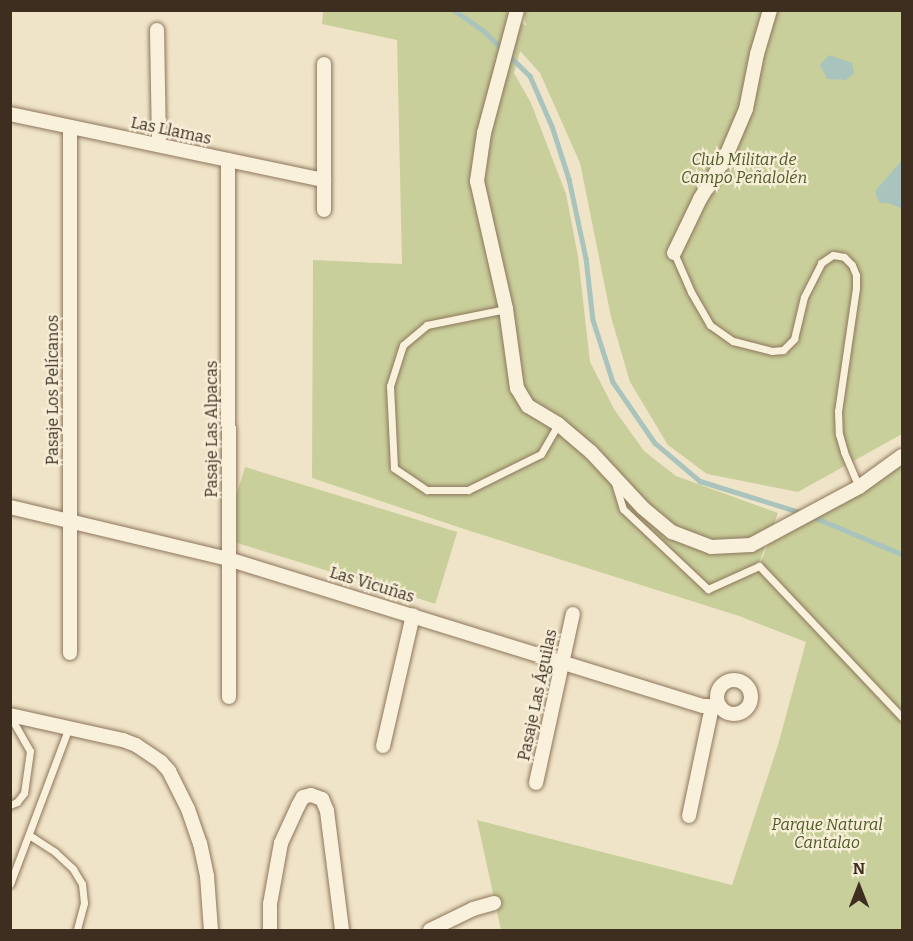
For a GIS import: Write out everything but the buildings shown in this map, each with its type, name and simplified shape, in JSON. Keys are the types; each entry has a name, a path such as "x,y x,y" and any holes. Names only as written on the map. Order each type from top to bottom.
{"street":[{"path":"674,253 700,199 726,156 746,109 757,54 770,10"},
{"path":"517,11 484,133 477,181 506,309 517,388 528,406 558,424 591,452 643,508 672,532 711,547 751,545 859,487 903,456"},
{"path":"157,30 159,146"},
{"path":"324,64 324,210"},
{"name":"Las Llamas","path":"10,114 324,180"},
{"name":"Pasaje Los Pelícanos","path":"70,127 70,653"},
{"name":"Pasaje Las Alpacas","path":"228,160 229,697"},
{"name":"Las Vicuñas","path":"10,507 228,559 562,662 716,706 689,816"},
{"name":"Pasaje Las Águilas","path":"536,783 573,614"},
{"path":"383,746 413,615"},
{"path":"10,716 136,745 161,762 169,771 188,809 200,843 207,876 211,930"},
{"path":"270,930 270,904 281,843 303,797 311,795 322,800 327,811 342,930"},
{"path":"430,930 473,909 494,903"}],"lane":[{"path":"674,253 691,292 711,325 733,341 772,351 783,350 794,339 804,297 821,263 833,255 844,257 852,265 856,275 856,288 838,411 839,434 859,487"},
{"path":"506,309 427,325 403,345 390,386 394,468 427,490 468,490 541,454 558,424"},
{"path":"613,476 623,509 708,590 759,566 903,717"},
{"path":"10,716 30,751 24,793 17,802 10,805"},
{"path":"10,884 68,730"},
{"path":"28,835 55,852 73,869 82,884 84,903 77,930"}],"green space":[{"path":"323,11 505,11 526,26 524,11 902,11 902,434 798,492 707,474 668,445 630,382 611,317 580,163 540,73 520,51 514,73 531,103 566,194 578,256 590,362 614,409 644,451 676,476 778,513 752,582 769,542 902,465 902,930 501,930 477,820 732,885 778,745 806,642 739,616 467,530 312,478 313,260 402,264 397,40 322,24"},
{"path":"245,467 457,532 435,604 223,539"}],"water":[{"path":"829,55 852,63 854,73 846,80 827,79 820,65"},
{"path":"902,160 902,209 889,203 880,203 876,190"}],"waterway":[{"path":"454,10 484,31 530,76 552,126 569,179 586,258 593,320 613,382 655,443 700,481 803,513"},
{"path":"811,516 902,554"}],"park label":[{"name":"Club Militar de Campo Peñalolén","path":"744,169"},
{"name":"Parque Natural Cantalao","path":"827,834"}]}
